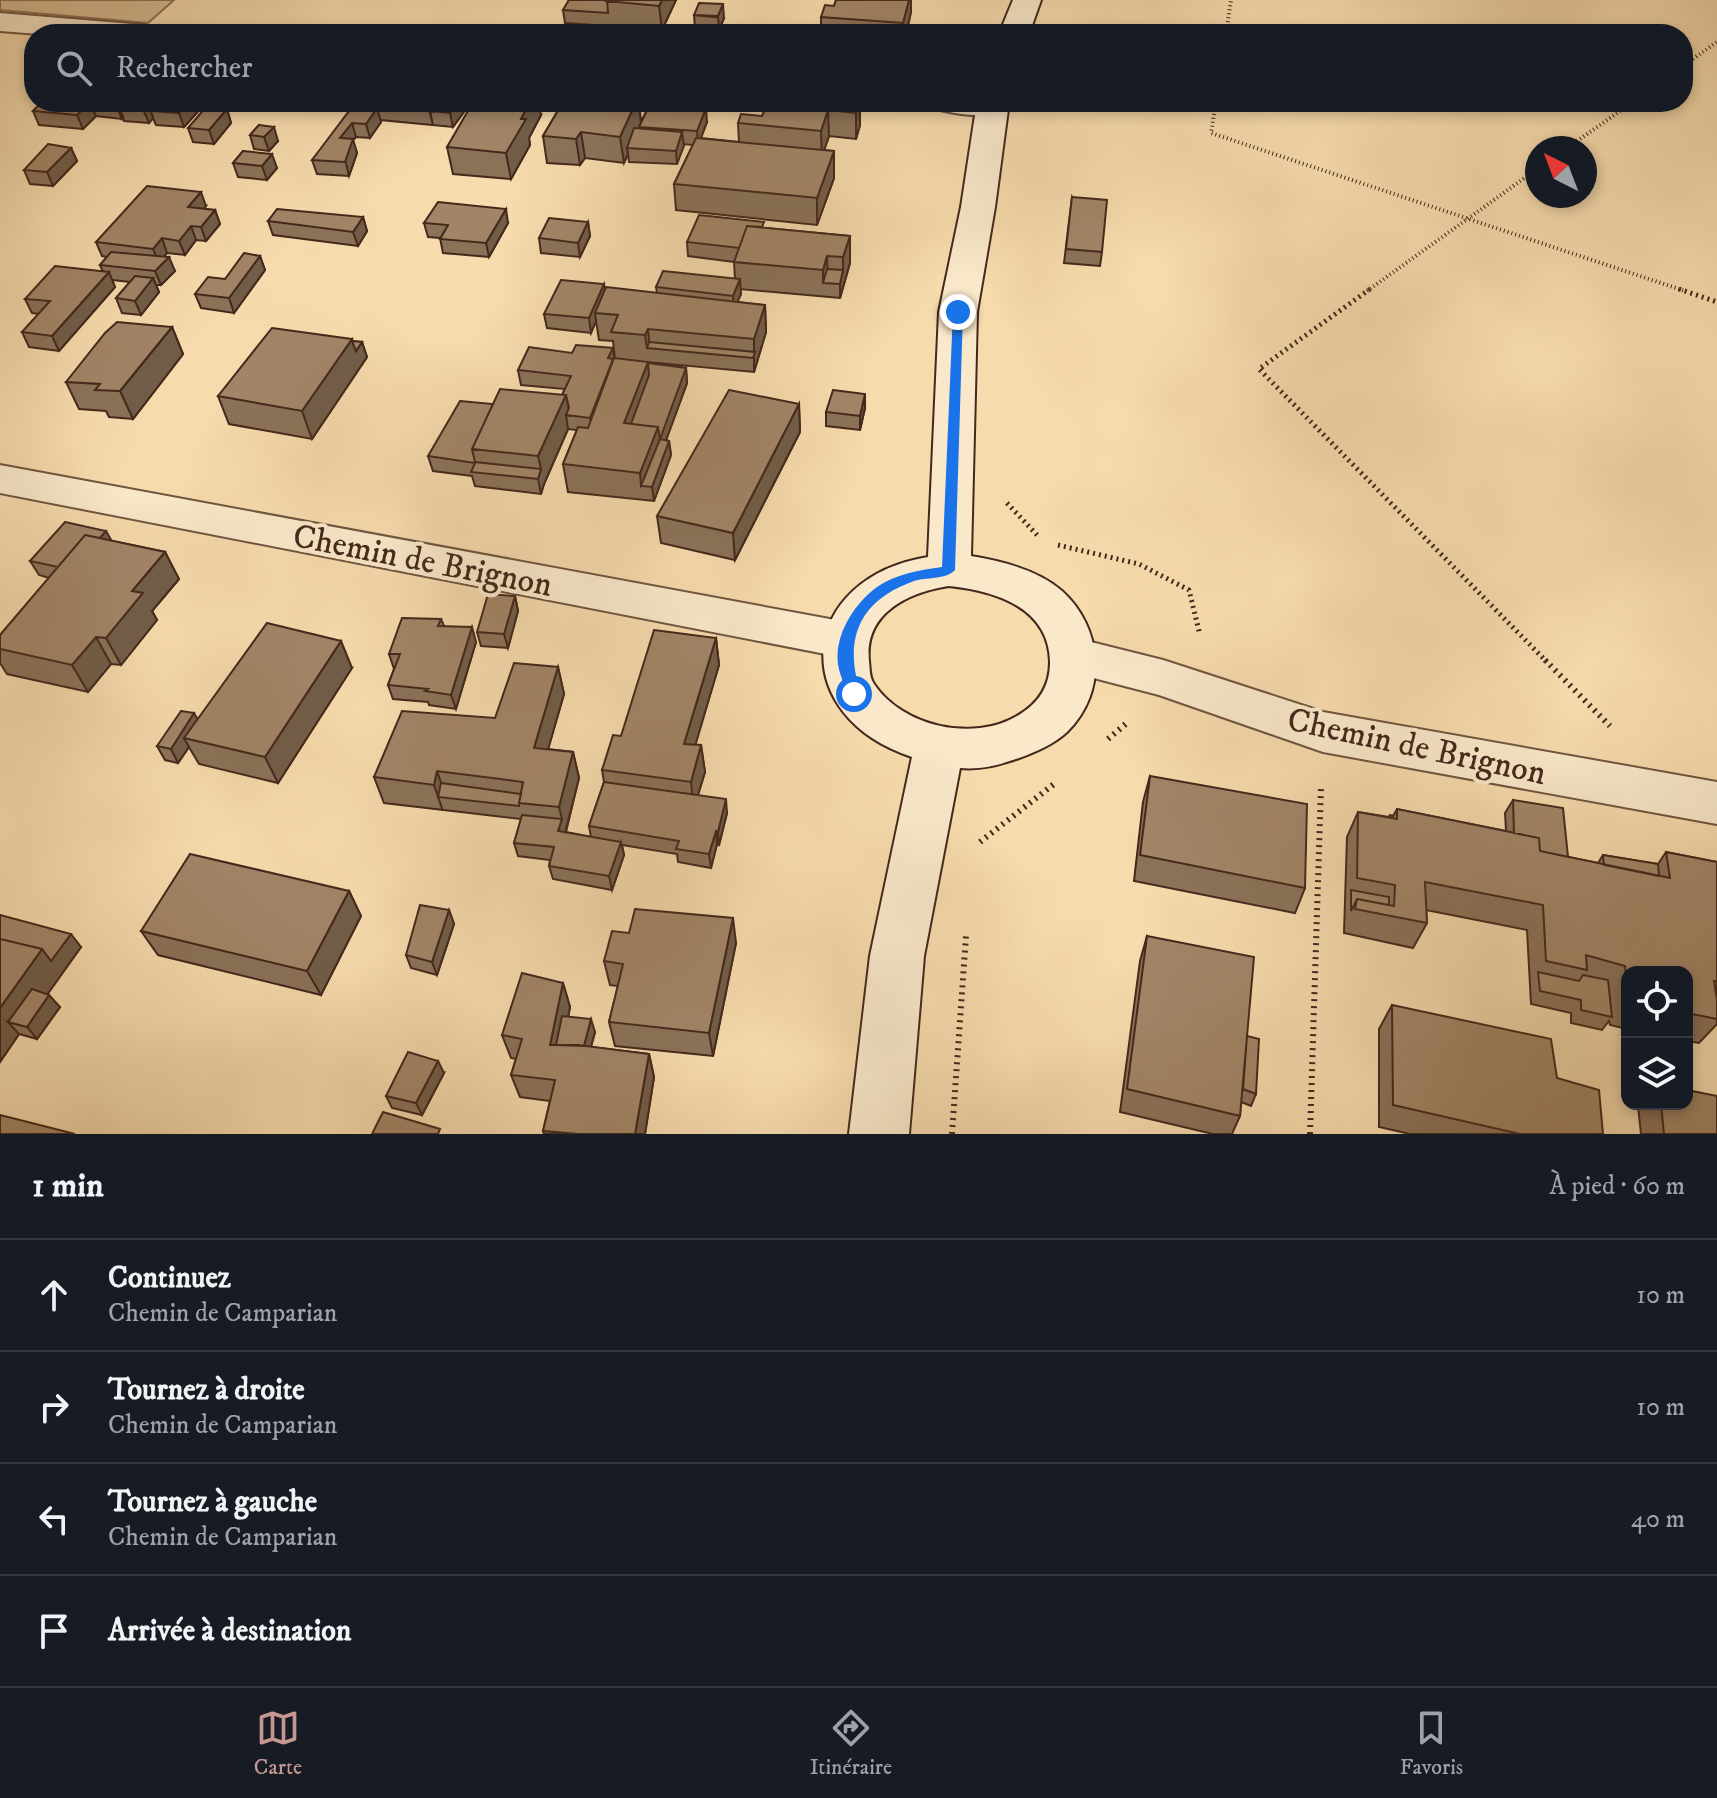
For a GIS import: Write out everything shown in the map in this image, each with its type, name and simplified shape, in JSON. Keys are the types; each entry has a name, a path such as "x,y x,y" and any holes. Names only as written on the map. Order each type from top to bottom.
{"main road":[{"path":"1018,24 1027,0"},
{"path":"0,22 24,24"},
{"path":"949,570 958,312 978,207 991,112"},
{"name":"Chemin de Brignon","path":"0,479 846,640"},
{"path":"949,570 985,573 1019,585 1046,603 1066,628 1075,656 1072,683 1061,708 1038,728 998,745 974,749 939,747 904,736 874,717 854,694 845,667 846,640 859,613 882,591 913,576 949,570"},
{"name":"Chemin de Brignon","path":"1075,656 1163,678 1323,732 1717,803"},
{"path":"879,1134 897,956 939,747"}],"path":[{"path":"1227,24 1231,0"},
{"path":"1693,59 1717,42"},
{"path":"1214,112 1211,133 1717,302"},
{"path":"1584,136 1619,112"},
{"path":"1525,177 1259,369 1609,726 1625,729"},
{"path":"1310,1134 1323,732"}],"shaded area":[{"path":"0,0 174,0 148,23 0,10"}],"building":[{"path":"569,0 607,0 608,13 563,10"},
{"path":"607,0 662,0 659,6"},
{"path":"836,0 909,0 903,23 821,17 825,5 834,6"},
{"path":"699,3 723,4 718,16 694,15"},
{"path":"44,112 80,112 77,115"},
{"path":"202,112 224,112 209,130 188,128"},
{"path":"348,112 374,112 366,124 352,123 340,138 353,139 345,162 312,160"},
{"path":"467,112 525,112 521,119 526,119 506,153 447,147"},
{"path":"557,112 631,112 620,137 581,132 576,139 543,136"},
{"path":"646,112 704,112 697,131 639,127"},
{"path":"764,112 827,112 821,131 738,123 741,114 762,116"},
{"path":"259,125 274,127 264,137 250,135"},
{"path":"634,128 682,132 676,151 627,148"},
{"path":"696,138 834,151 817,198 674,184"},
{"path":"48,144 71,148 47,172 24,170"},
{"path":"243,151 272,154 262,166 233,163"},
{"path":"147,186 201,192 188,207 215,210 201,227 191,226 179,241 162,238 153,249 96,242"},
{"path":"1072,197 1107,200 1102,252 1066,249"},
{"path":"438,202 506,209 486,243 440,239 448,225 424,223"},
{"path":"277,209 363,217 353,232 268,221"},
{"path":"699,215 764,222 762,227 747,226 739,248 687,242"},
{"path":"549,218 588,222 578,243 539,238"},
{"path":"747,226 850,236 843,257 827,256 823,270 734,262"},
{"path":"111,252 169,257 155,271 100,265"},
{"path":"244,253 260,256 229,298 195,294 208,277 225,279"},
{"path":"55,266 109,272 52,336 22,332 50,301 25,299"},
{"path":"827,269 843,270 840,284 823,283"},
{"path":"663,271 740,279 733,296 656,287"},
{"path":"135,276 153,278 135,301 116,298"},
{"path":"561,280 604,284 589,318 544,314"},
{"path":"606,287 765,305 754,339 648,329 645,335 611,332 618,315 595,313"},
{"path":"117,322 172,327 120,391 95,390 100,384 66,382 105,333"},
{"path":"272,328 352,339 302,411 218,396"},
{"path":"352,341 362,342 356,351"},
{"path":"649,342 755,352 753,358 647,348"},
{"path":"576,345 613,348 608,358 613,359 590,418 566,415 569,408 566,395 562,395 571,376 518,370 529,347 572,353"},
{"path":"614,358 648,362 624,423 658,427 640,473 563,464 578,427 588,428"},
{"path":"648,363 686,368 660,439 658,427 631,424 649,375"},
{"path":"500,389 566,395 538,456 472,449"},
{"path":"729,390 799,404 733,533 657,516"},
{"path":"833,390 865,394 860,416 826,412"},
{"path":"460,401 493,404 472,449 475,462 541,469 538,479 471,472 475,463 428,456"},
{"path":"660,439 669,441 652,487 641,486"},
{"path":"65,522 106,531 100,538 85,535 58,567 30,561"},
{"path":"85,535 165,552 132,591 143,593 106,638 96,637 72,665 0,649 0,635"},
{"path":"488,594 515,596 504,634 477,632"},
{"path":"402,618 441,619 438,626 472,627 451,695 388,685 400,654 389,654"},
{"path":"267,623 341,641 265,757 184,738"},
{"path":"654,630 716,638 684,744 701,745 691,782 602,770 613,735 621,736"},
{"path":"514,663 558,667 534,748 573,752 559,807 519,803 523,782 437,771 434,785 374,777 402,711 495,718"},
{"path":"181,711 194,713 171,749 157,746"},
{"path":"1150,776 1307,804 1305,888 1140,855"},
{"path":"604,782 726,799 709,854 676,849 679,841 589,826"},
{"path":"441,783 521,794 519,806 438,797"},
{"path":"1513,800 1563,808 1568,857 1540,851 1539,838 1514,833"},
{"path":"1397,809 1539,838 1540,851 1670,878 1666,852 1717,862 1717,981 1714,981 1717,1019 1693,1014 1693,966 1625,966 1586,955 1587,970 1546,961 1543,905 1425,882 1427,923 1355,909 1357,899 1394,906 1395,885 1357,878 1358,812 1397,819"},
{"path":"522,815 562,819 558,831 621,842 609,876 549,866 554,847 514,843"},
{"path":"190,854 349,891 307,971 141,931"},
{"path":"1603,855 1658,864 1659,876 1604,865"},
{"path":"1351,890 1389,897 1389,905 1357,899 1351,911"},
{"path":"420,905 449,910 432,962 406,955"},
{"path":"635,909 733,918 709,1033 609,1022 623,964 604,961 612,931 629,933"},
{"path":"0,915 71,934 51,961 42,949 0,939"},
{"path":"1147,936 1254,957 1240,1116 1127,1089"},
{"path":"0,939 42,949 0,1008"},
{"path":"1538,972 1579,981 1583,975 1608,980 1612,1017 1581,1010 1581,1000 1540,991"},
{"path":"522,973 563,983 550,1045 578,1045 649,1054 635,1134 543,1131 555,1080 511,1075 522,1039 502,1035"},
{"path":"32,989 49,995 27,1027 8,1022"},
{"path":"1392,1005 1551,1039 1557,1078 1599,1090 1603,1134 1520,1134 1393,1105"},
{"path":"562,1016 591,1019 584,1046 556,1045"},
{"path":"1247,1036 1259,1039 1256,1094 1243,1089"},
{"path":"408,1052 438,1061 416,1103 386,1096"},
{"path":"1693,1091 1717,1096 1717,1134 1664,1134 1662,1110 1693,1110"},
{"path":"383,1112 440,1129 438,1134 372,1134"},
{"path":"0,1115 75,1134 0,1134"}],"route":[{"path":"854,694 845,667 846,640 859,613 882,591 913,576 949,570 958,312"}]}
